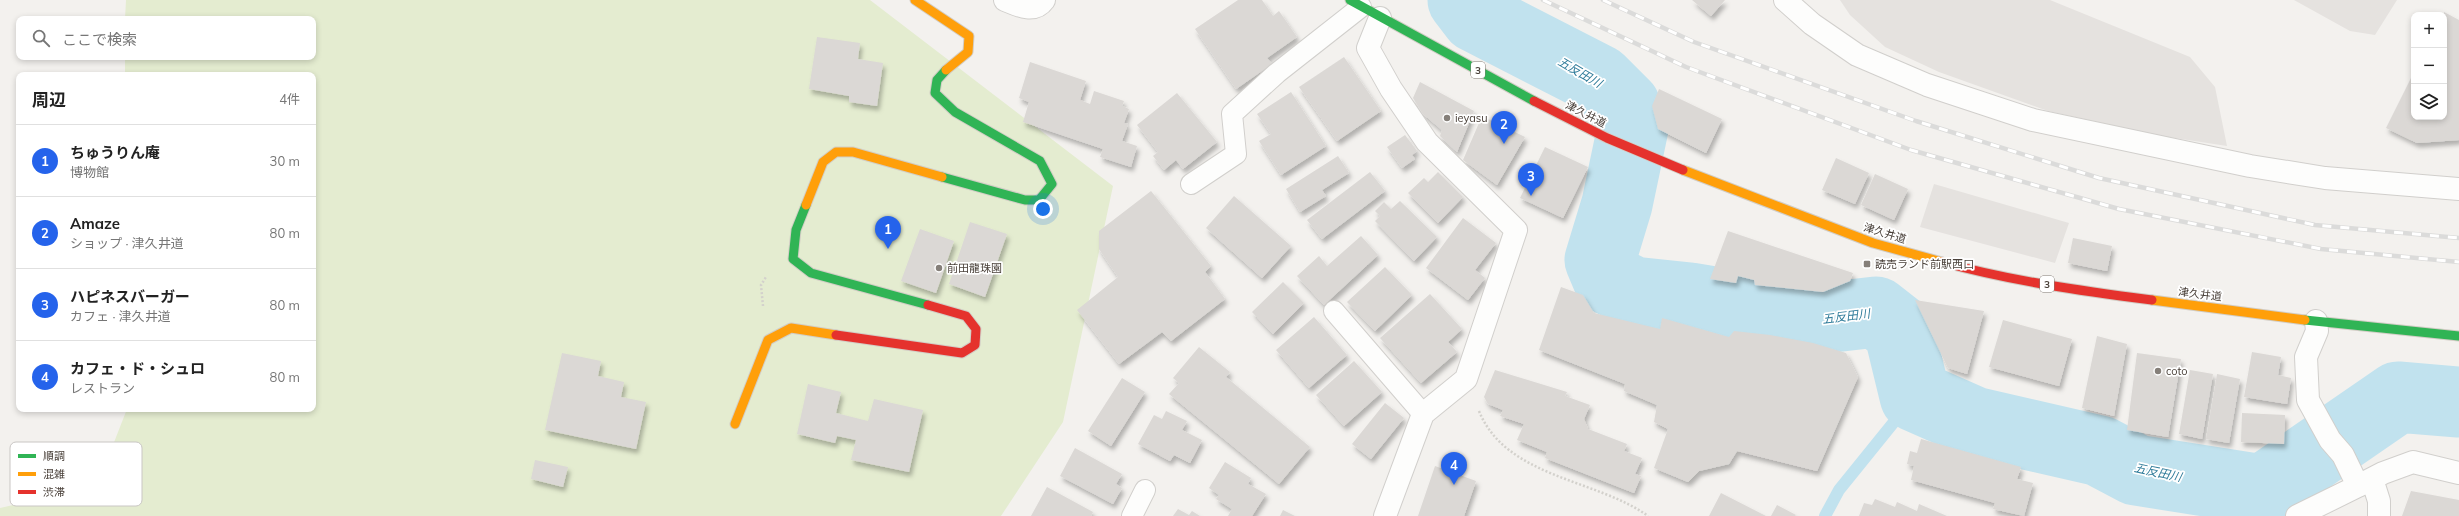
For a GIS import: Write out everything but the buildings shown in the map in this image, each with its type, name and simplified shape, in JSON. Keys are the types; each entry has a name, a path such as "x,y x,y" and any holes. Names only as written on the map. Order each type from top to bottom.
{"main road":[{"path":"735,424 768,340 791,328 962,353 975,344 976,329 966,316 811,273 793,259 796,230 823,162 836,152 853,152 1024,200 1039,200 1052,184 1040,161 955,112 935,93 937,80 955,61 968,52 969,36 915,0"},
{"name":"津久井道","path":"1355,4 1607,138 1722,187 1873,243 1983,273 2095,293 2316,321 2459,336"}],"street":[{"path":"1005,0 1026,9 1041,4 1044,0"},
{"path":"1785,0 1812,24 1857,55 1927,85 2033,120 2243,164 2325,178 2459,189"},
{"path":"1804,0 1812,24"},
{"path":"1380,18 1368,48 1391,89 1427,142 1516,230 1466,379 1423,414 1385,516"},
{"path":"2316,321 2317,331 2306,357 2308,400 2336,447 2379,501 2379,516"},
{"path":"2297,516 2365,483 2413,462 2459,473"}],"lane":[{"path":"1191,184 1236,154 1232,114 1355,4"},
{"path":"1334,311 1423,414"},
{"path":"1132,516 1145,490"}],"path":[{"path":"1466,379 1480,415 1493,433 1518,457 1551,474 1631,504 1648,516"}],"green space":[{"path":"126,0 870,0 1113,186 1063,422 1001,516 0,516 0,508 10,506 142,506 142,442 114,442 126,412 316,412 316,72 125,72 125,60 316,60 316,16 125,16"}],"shaded area":[{"path":"1840,0 2050,0 2190,57 2215,87 2227,146 2162,136 2048,111 1939,72 1885,47 1850,15"},
{"path":"2294,0 2397,0 2375,35 2350,31"},
{"path":"1934,184 2069,223 2055,263 1920,227"}],"waterway":[{"name":"五反田川","path":"1463,0 1476,17 1599,80 1625,106 1633,128 1617,204 1600,260 1608,279 1633,292 1690,298 1815,319 1876,312 1899,330 1915,396 1974,422 2100,451 2136,470 2263,490 2398,397 2459,402"},
{"path":"1825,516 1839,490 1915,396"}],"railway":[{"path":"1543,0 1686,67 1911,150 2119,209 2321,249 2459,262"},
{"path":"1603,0 1694,42 1916,121 2099,178 2315,225 2459,238"}],"traffic: fast":[{"path":"1350,0 1534,101"},
{"path":"942,177 1025,200 1039,200 1052,184 1040,161 955,112 935,93 937,80 946,70"},
{"path":"806,205 796,230 793,259 811,273 928,305"},
{"path":"2305,320 2459,336"}],"traffic: slow":[{"path":"915,0 969,36 968,52 946,70"},
{"path":"806,205 823,162 836,152 853,152 942,177"},
{"path":"1683,170 1873,243 1942,262"},
{"path":"2152,300 2305,320"},
{"path":"735,424 768,340 791,328 836,335"}],"traffic: jam":[{"path":"1534,101 1607,138 1683,170"},
{"path":"1942,262 2020,280 2152,300"},
{"path":"836,335 962,353 975,345 976,329 966,316 928,305"}],"place":[{"name":"ieyasu","path":"1447,118"},
{"name":"Amaze","path":"1504,144"},
{"name":"ハピネスバーガー","path":"1531,196"},
{"name":"ちゅうりん庵","path":"888,249"},
{"name":"読売ランド前駅西口","path":"1867,264"},
{"name":"前田龍珠園","path":"939,268"},
{"name":"coto","path":"2158,371"},
{"name":"カフェ・ド・シュロ","path":"1454,485"}]}
